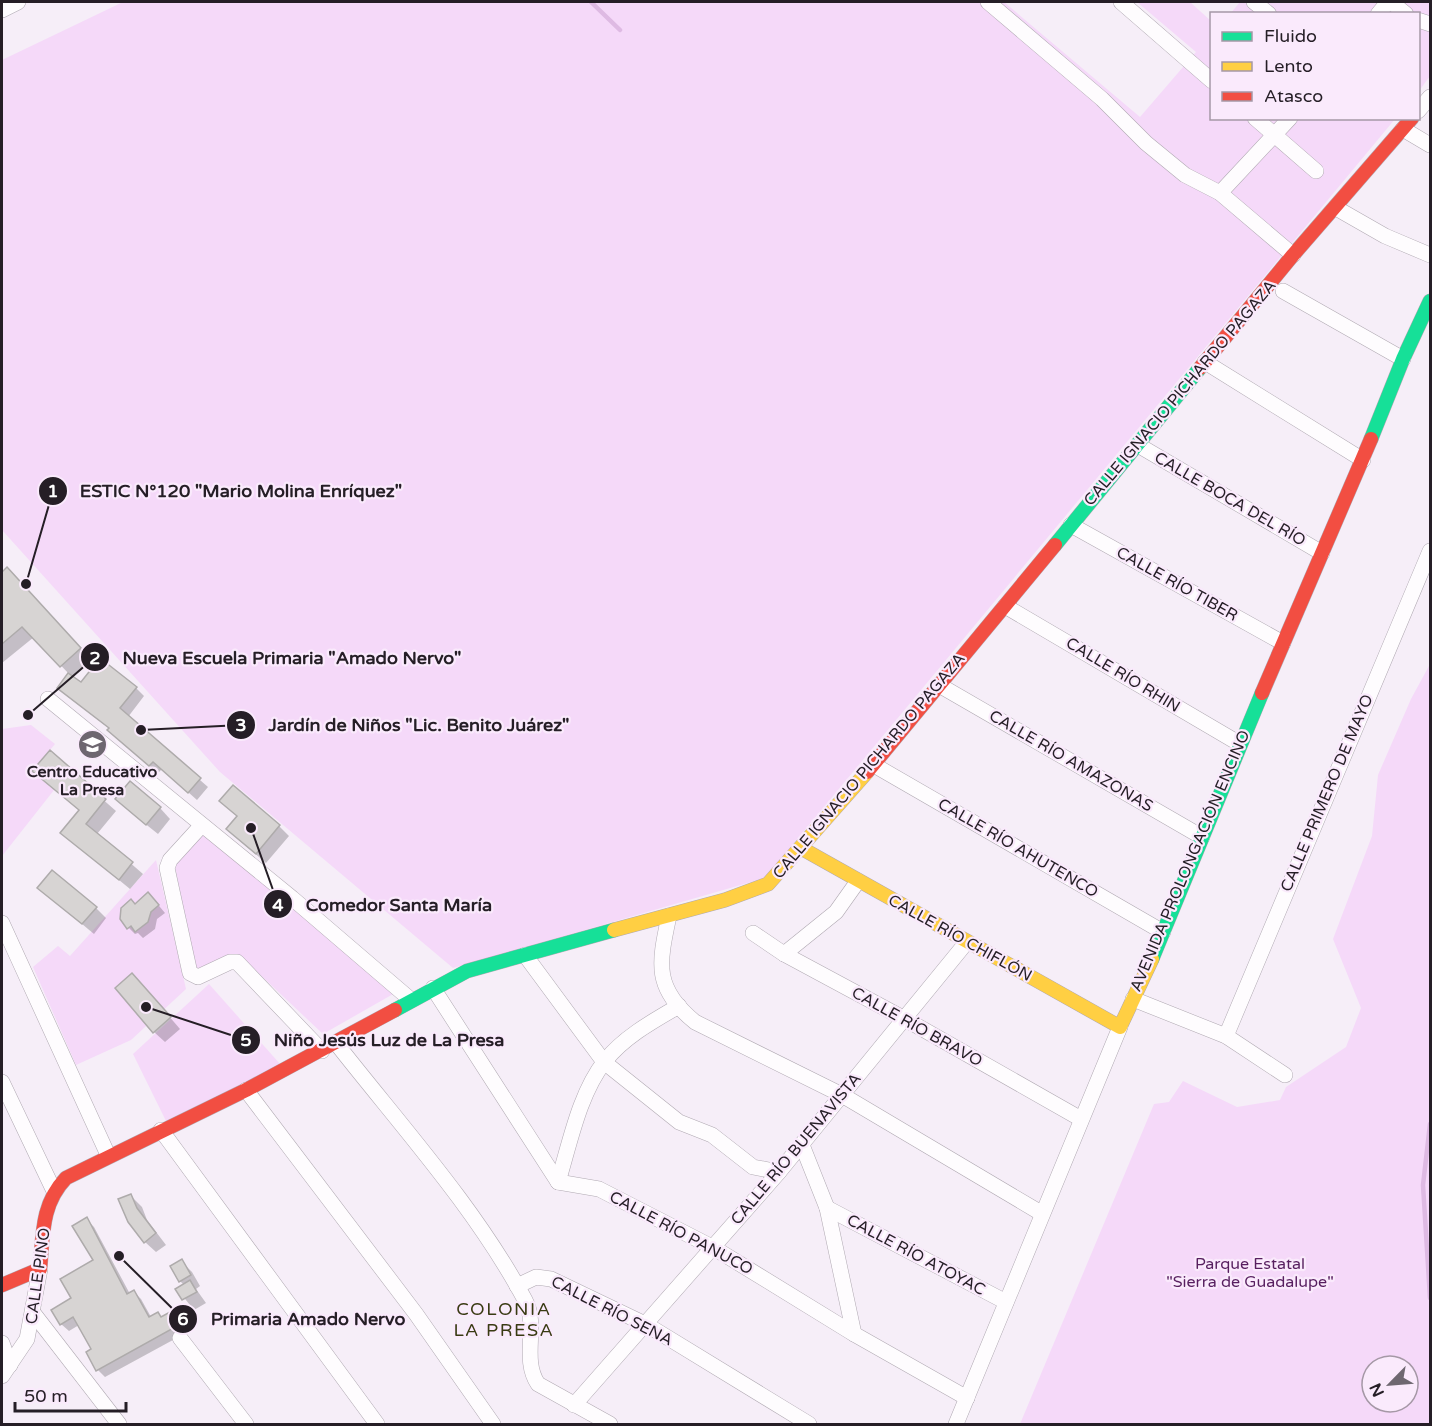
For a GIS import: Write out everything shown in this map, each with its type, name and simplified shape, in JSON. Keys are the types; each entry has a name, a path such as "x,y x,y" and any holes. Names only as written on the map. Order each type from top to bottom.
{"street":[{"path":"2,10 18,2"},
{"path":"988,2 1102,99 1146,143 1185,175 1220,193 1293,255"},
{"path":"1121,2 1210,79"},
{"path":"1254,2 1266,12"},
{"path":"1390,2 1403,12"},
{"path":"1420,110 1431,97"},
{"path":"1257,120 1316,171"},
{"path":"1220,193 1288,120"},
{"path":"1408,124 1431,146"},
{"name":"CALLE IGNACIO PICHARDO PAGAZA","path":"53,1189 71,1173 246,1090 322,1051 433,987 467,971 758,890 773,880 874,765 1293,255 1408,124"},
{"path":"1336,208 1385,236 1431,255"},
{"path":"1283,291 1403,359"},
{"name":"AVENIDA PROLONGACIÓN ENCINO","path":"956,1425 1041,1213 1163,932 1240,744 1363,460 1403,359 1431,301"},
{"path":"1205,362 1363,460"},
{"name":"CALLE BOCA DEL RÍO","path":"1138,445 1322,553"},
{"name":"CALLE RÍO TIBER","path":"1071,525 1283,644"},
{"name":"CALLE PRIMERO DE MAYO","path":"1226,1036 1431,551"},
{"name":"CALLE RÍO RHIN","path":"1005,606 1240,744"},
{"name":"CALLE RÍO AMAZONAS","path":"939,684 1202,837"},
{"path":"48,699 291,898 411,1000"},
{"name":"CALLE RÍO AHUTENCO","path":"874,765 1163,932"},
{"path":"201,826 170,860 167,868 190,973 198,977 235,961 322,1051"},
{"name":"CALLE RÍO CHIFLÓN","path":"801,848 966,943 1120,1027"},
{"path":"783,954 791,945 836,912 858,881"},
{"path":"669,916 660,964 671,993 679,1006 695,1022 842,1095 1041,1213"},
{"path":"2,923 108,1155"},
{"name":"CALLE RÍO BRAVO","path":"753,933 783,954 905,1019 1081,1119"},
{"name":"CALLE RÍO BUENAVISTA","path":"573,1405 647,1325 802,1145 966,943"},
{"path":"525,955 604,1062 679,1122 712,1135 753,1167 779,1172"},
{"path":"433,987 558,1182"},
{"path":"1132,999 1226,1036 1285,1075"},
{"path":"558,1182 583,1102 604,1062 642,1028 679,1006"},
{"path":"336,1043 470,1214 517,1286 531,1316 531,1364 534,1378 543,1388 610,1425"},
{"path":"2,1082 53,1189"},
{"path":"246,1090 416,1314 493,1425"},
{"path":"160,1130 377,1425"},
{"path":"802,1145 827,1208 854,1334"},
{"name":"CALLE RÍO PANUCO","path":"558,1182 598,1189 714,1248 854,1334 966,1398"},
{"name":"CALLE PINO","path":"6,1370 27,1340 34,1314 48,1204 53,1189"},
{"name":"CALLE RÍO ATOYAC","path":"827,1208 1006,1302"},
{"path":"2,1285 40,1269"},
{"name":"CALLE RÍO SENA","path":"517,1286 536,1276 551,1279 647,1325 789,1420 809,1425"},
{"path":"34,1314 118,1425"},
{"path":"180,1338 246,1425"},
{"path":"2,1343 6,1370"}],"green space":[{"path":"123,2 1004,2 1140,117 1196,52 1137,2 1190,2 1210,20 1210,120 1394,120 765,878 453,968 220,772 2,530 2,60"},
{"path":"1240,2 1430,2 1430,76 1420,90 1420,12 1232,12"},
{"name":"Parque Estatal \"Sierra de Guadalupe\"","path":"1430,664 1430,1424 1020,1424 1154,1104 1169,1102 1183,1081 1237,1107 1280,1100 1286,1087 1346,1047 1361,1008 1333,939 1372,836 1378,775 1411,699"},
{"path":"31,725 55,744 32,771 54,790 2,856 2,729"},
{"path":"205,830 395,993 323,1034 239,955 196,975 175,866"},
{"path":"156,860 186,989 131,1040 76,1065 33,967 58,946 70,956"},
{"path":"209,984 281,1065 166,1121 133,1054"}],"building":[{"path":"7,567 81,648 60,667 22,627 2,644 2,572"},
{"path":"100,658 137,687 120,708 201,778 188,793 153,762 149,766 107,730 109,728 57,688 68,673 81,682"},
{"path":"50,750 106,799 86,824 133,862 119,880 60,833 79,810 32,771"},
{"path":"130,781 161,807 146,825 115,799"},
{"path":"233,785 280,825 256,854 226,829 237,816 219,801"},
{"path":"52,870 97,907 82,924 37,888"},
{"path":"148,892 159,905 151,912 148,922 135,932 131,926 127,929 120,919 121,908 131,899 135,904"},
{"path":"132,973 171,1017 153,1033 115,988"},
{"path":"131,1194 137,1208 156,1233 144,1243 128,1222 118,1199"},
{"path":"87,1217 127,1294 134,1290 149,1317 158,1312 161,1317 181,1306 188,1320 96,1371 86,1352 91,1349 73,1317 60,1325 51,1310 71,1298 60,1279 93,1260 72,1226"},
{"path":"182,1259 191,1275 179,1282 170,1266"},
{"path":"190,1280 197,1292 182,1300 175,1289"}],"waterway":[{"path":"591,2 620,30"},
{"path":"1430,1124 1423,1185 1430,1298"}],"traffic: fast":[{"path":"1371,439 1403,359 1430,301"},
{"path":"1055,545 1200,368"},
{"path":"1152,959 1262,693"},
{"path":"395,1010 467,971 614,930"}],"traffic: slow":[{"path":"614,930 725,900 768,884 867,772"},
{"path":"801,848 1120,1027 1152,959"}],"traffic: jam":[{"path":"1200,368 1293,255 1410,120"},
{"path":"1262,693 1371,439"},
{"path":"867,772 1055,545"},
{"path":"2,1285 40,1269 43,1232 48,1209 52,1198 66,1178 246,1090 395,1010"}],"place":[{"name":"ESTIC N°120 \"Mario Molina Enríquez\"","path":"26,584"},
{"name":"Nueva Escuela Primaria \"Amado Nervo\"","path":"28,715"},
{"name":"Jardín de Niños \"Lic. Benito Juárez\"","path":"141,730"},
{"name":"Centro Educativo La Presa","path":"92,744"},
{"name":"Comedor Santa María","path":"251,828"},
{"name":"Niño Jesús Luz de La Presa","path":"146,1007"},
{"name":"Primaria Amado Nervo","path":"119,1256"}],"district":[{"name":"COLONIA LA PRESA","path":"504,1319"}]}
